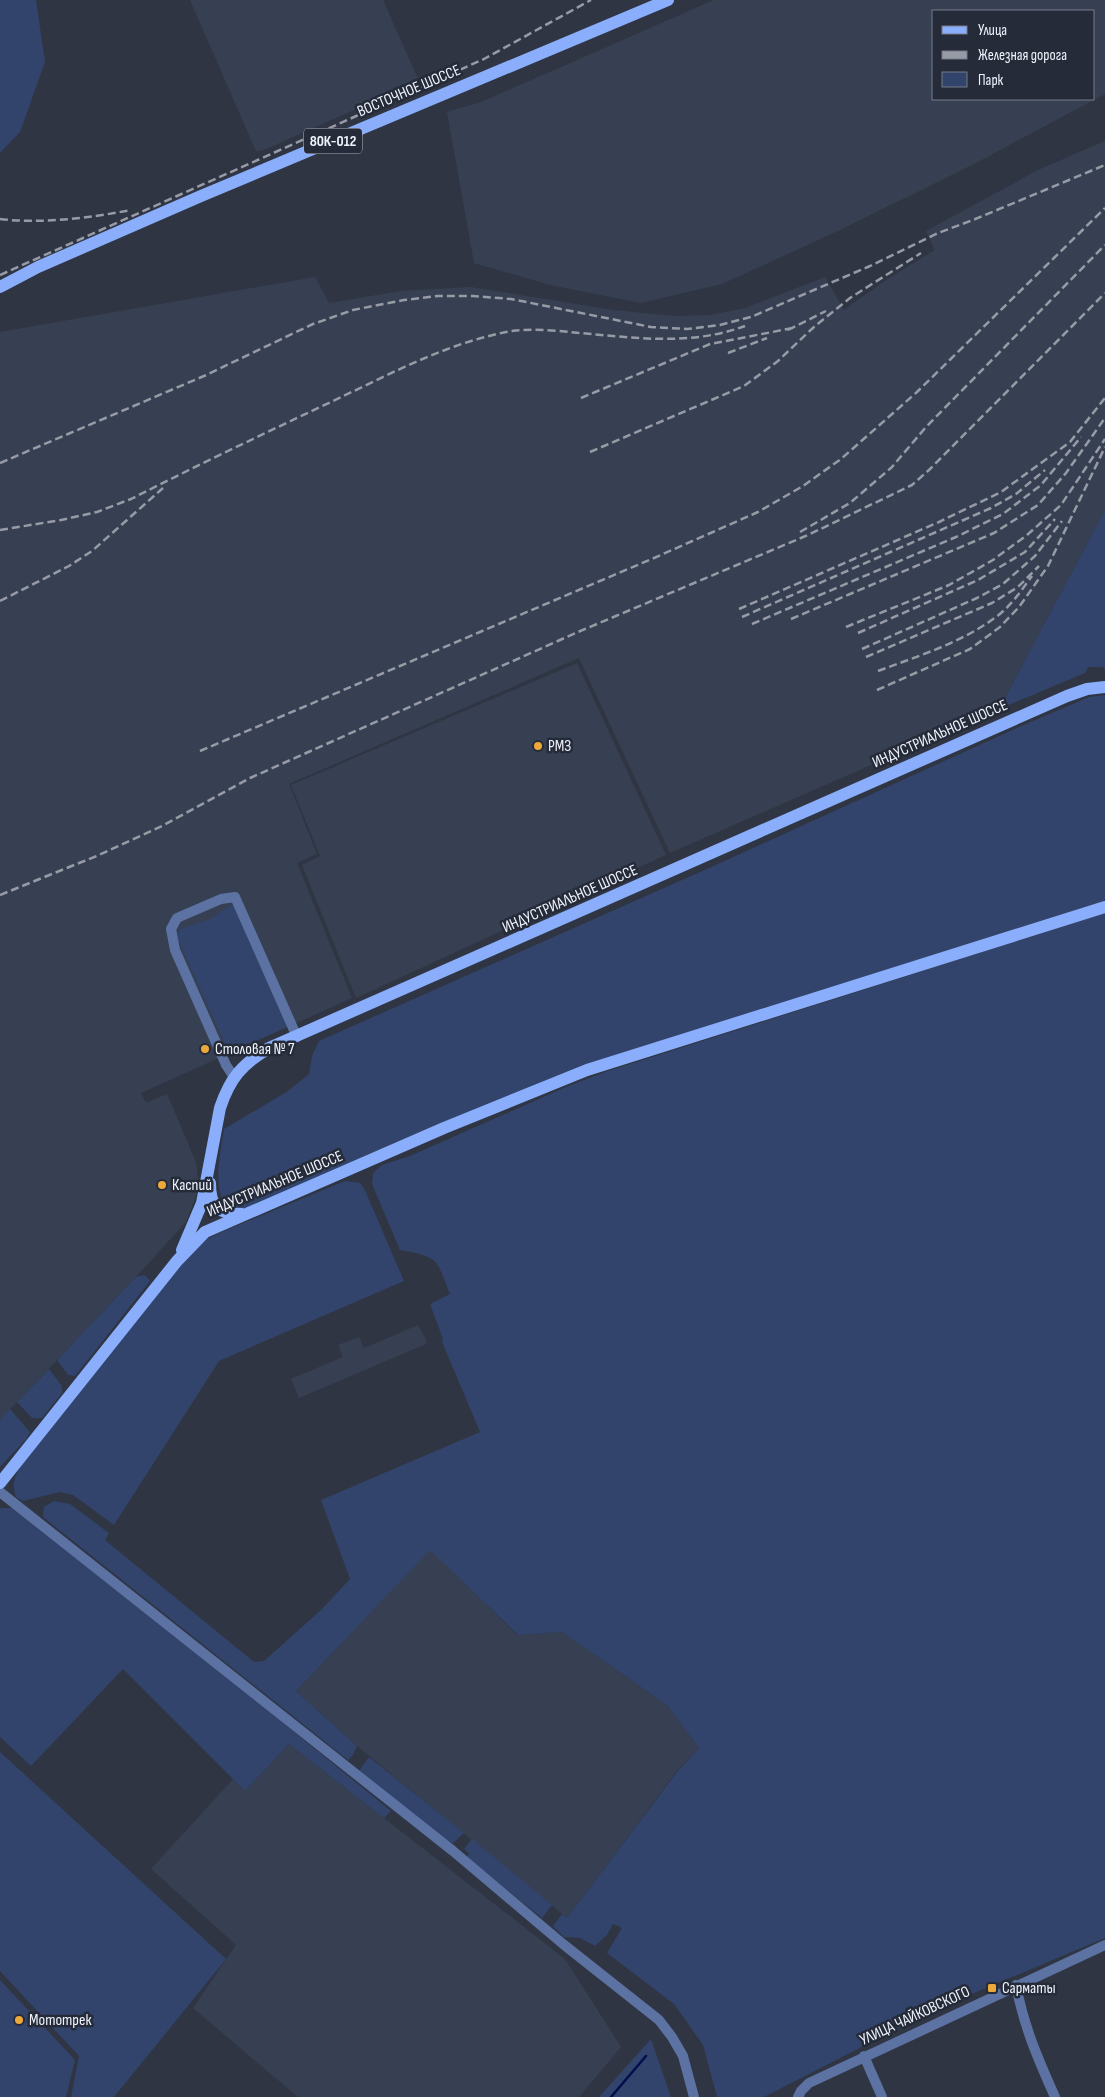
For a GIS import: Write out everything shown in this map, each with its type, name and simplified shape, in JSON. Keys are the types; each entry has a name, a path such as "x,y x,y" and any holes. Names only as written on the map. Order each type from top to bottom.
{"main road":[{"name":"ВОСТОЧНОЕ ШОССЕ","path":"0,287 38,267 201,196 668,0"},
{"name":"ИНДУСТРИАЛЬНОЕ ШОССЕ","path":"177,1261 202,1203 220,1108 225,1093 234,1077 252,1058 297,1036 1066,696 1086,689 1105,687"},
{"name":"ИНДУСТРИАЛЬНОЕ ШОССЕ","path":"0,1483 177,1261 205,1232 444,1128 587,1070 1105,907"},
{"path":"210,1161 210,1190 213,1201 218,1209 226,1214 250,1214"}],"street":[{"path":"234,1077 226,1065 175,950 171,929 178,918 221,899 235,897 297,1036"},
{"path":"0,1492 452,1851 563,1944 659,2020 683,2056 694,2097"},
{"name":"УЛИЦА ЧАЙКОВСКОГО","path":"798,2097 809,2083 1105,1945"},
{"path":"1016,1985 1022,2017 1035,2053 1055,2097"},
{"path":"864,2056 882,2097"}],"shaded area":[{"path":"190,0 383,0 419,81 264,150 256,151"},
{"path":"714,0 1105,0 1105,94 1095,99 1095,10 932,10 932,100 1094,100 976,163 840,230 722,284 641,303 550,285 474,263 447,112 481,102"},
{"path":"1105,141 1105,510 999,709 670,853 579,658 289,784 317,854 297,863 352,998 141,1093 146,1103 167,1094 196,1162 199,1188 186,1222 0,1420 0,332 315,277 329,303 400,291 471,287 613,310 674,316 710,315 745,308 825,277 844,310 889,278 935,250 926,231 1038,170"},
{"name":"РМЗ","path":"577,663 666,855 356,998 302,865 320,856 291,785"},
{"path":"418,1325 426,1339 426,1344 299,1398 291,1379 343,1357 338,1345 359,1337 364,1348"},
{"path":"430,1549 517,1635 562,1632 667,1705 699,1748 675,1773 567,1918 357,1746 296,1691"},
{"path":"289,1744 565,1959 621,2047 579,2097 298,2097 193,2008 236,1945 151,1869 233,1779 245,1791"}],"green space":[{"path":"0,0 36,0 45,62 20,132 0,153"},
{"path":"1105,510 1105,670 1103,667 1088,667 1085,673 999,709"},
{"path":"1105,695 1105,901 591,1064 247,1210 225,1207 221,1198 218,1179 224,1129 288,1091 309,1074 312,1056 319,1041 709,868 1019,727 1089,697"},
{"path":"233,904 287,1027 229,1053 177,937 180,929 210,919"},
{"path":"1105,913 1105,1938 936,2009 764,2097 717,2097 703,2045 674,2004 607,1953 622,1928 613,1924 607,1935 595,1946 580,1938 564,1937 553,1926 562,1914 567,1918 676,1773 699,1748 667,1705 562,1632 518,1635 430,1550 296,1691 357,1746 353,1755 348,1760 43,1517 44,1507 54,1501 70,1504 109,1533 105,1540 254,1662 264,1661 321,1610 350,1579 321,1500 480,1432 442,1342 443,1339 430,1304 450,1294 442,1273 430,1258 400,1250 372,1184 373,1173 382,1165 410,1156 566,1087 605,1072"},
{"path":"345,1181 360,1183 364,1188 404,1281 219,1361 114,1525 73,1495 60,1492 23,1501 16,1497 15,1480 22,1464 192,1251 207,1239 226,1230"},
{"path":"145,1275 150,1281 75,1376 68,1375 57,1360 136,1277"},
{"path":"49,1369 62,1386 62,1393 42,1418 32,1418 17,1402"},
{"path":"10,1409 30,1432 27,1438 0,1467 0,1420"},
{"path":"0,1508 13,1508 146,1611 391,1811 384,1818 289,1744 245,1791 123,1669 31,1766 0,1737"},
{"path":"0,1752 226,1959 114,2097 71,2097 79,2056 0,1971"},
{"path":"369,1757 464,1833 453,1843 446,1840 359,1771"},
{"path":"472,1839 552,1905 542,1918 467,1858 469,1853 464,1849"},
{"name":"Мототрек","path":"0,1980 75,2060 66,2097 0,2097"},
{"path":"651,2039 671,2097 599,2097"}],"waterway":[{"path":"611,2097 646,2056"}],"railway":[{"path":"0,275 484,59 591,0"},
{"path":"0,463 204,376 313,324 353,310 404,300 438,296 473,296 511,299 651,327 687,329 720,325 751,317 870,266 938,233 1105,165"},
{"path":"200,751 654,558 758,512 803,486 841,459 917,392 1105,208"},
{"path":"0,219 32,221 66,219 131,210"},
{"path":"800,532 850,503 892,467 926,427 1105,245"},
{"path":"590,452 744,386 778,361 815,326 850,298 921,253"},
{"path":"0,895 99,855 162,826 250,778 578,632 808,535 912,485 1105,293"},
{"path":"788,330 826,311"},
{"path":"0,530 97,512 131,499 398,370 443,351 489,336 512,331 537,330 663,339 704,336 745,326"},
{"path":"581,398 710,344 793,328"},
{"path":"728,353 767,338"},
{"path":"739,609 939,522 1001,492 1070,442 1105,398"},
{"path":"791,619 994,533 1038,505 1066,473 1105,418"},
{"path":"752,624 956,537 1003,514 1041,485 1081,437"},
{"path":"846,627 949,585 993,560 1027,535 1061,505 1105,439"},
{"path":"877,690 970,649 1000,627 1019,607 1048,566 1105,447"},
{"path":"742,617 991,508 1016,494 1045,470"},
{"path":"0,601 69,566 92,551 163,488"},
{"path":"858,633 978,580 1025,552 1055,519"},
{"path":"862,649 977,598 1003,584 1035,556 1062,521"},
{"path":"866,657 992,603 1018,587 1039,566"},
{"path":"878,671 954,642 983,626 996,617 1016,598 1032,576"}],"place":[{"name":"РМЗ","path":"538,746"},
{"name":"Столовая № 7","path":"205,1049"},
{"name":"Каспий","path":"162,1185"},
{"name":"Сарматы","path":"992,1988"},
{"name":"Мототрек","path":"19,2020"}]}
